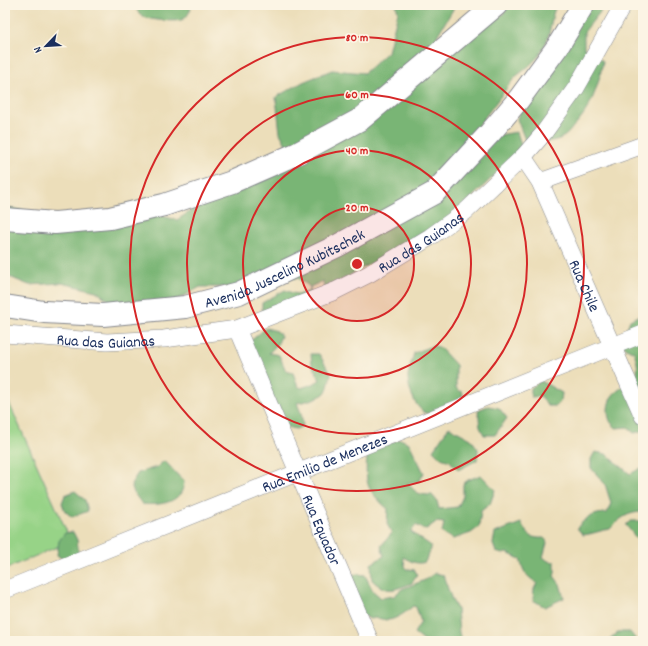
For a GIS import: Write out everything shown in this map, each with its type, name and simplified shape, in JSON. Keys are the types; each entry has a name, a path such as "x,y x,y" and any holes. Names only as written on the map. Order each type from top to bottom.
{"main road":[{"path":"5,219 55,223 110,218 164,205 232,182 265,168 298,153 361,119 496,5"},
{"name":"Avenida Juscelino Kubitschek","path":"5,306 44,312 103,315 185,307 240,293 337,246 434,193 490,133 519,99 558,46 583,5"}],"street":[{"name":"Rua das Guianas","path":"5,334 107,342 164,339 237,329 335,291 376,270 430,237 466,211 523,157 543,134 576,88 623,5"},
{"path":"540,182 643,145"},
{"name":"Rua Chile","path":"523,157 540,182 643,416"},
{"name":"Rua Equador","path":"237,329 370,641"},
{"name":"Rua Emilio de Menezes","path":"5,590 643,334"}],"green space":[{"path":"134,5 189,5 191,8 185,18 178,21 150,19 142,16"},
{"path":"396,5 455,6 438,34 426,64 503,14 509,5 557,5 553,14 548,37 538,57 515,77 448,166 494,136 517,132 522,148 452,217 324,290 323,281 310,287 298,278 267,279 238,287 200,287 175,301 115,305 96,291 62,283 29,285 5,275 5,206 55,219 147,212 177,220 233,184 292,156 280,133 276,97 303,82 332,70 364,73 388,52 398,12"},
{"path":"578,5 601,5 600,12 584,32 584,48 603,61 593,98 579,121 566,135 560,139 527,145 517,119 523,103"},
{"path":"310,287 311,297 262,312 262,303 285,290 300,294 310,291"},
{"path":"643,315 643,431 634,433 627,427 616,428 610,421 608,409 613,395 632,381 636,376 637,366 634,352 621,345 630,320"},
{"path":"266,328 277,331 281,336 278,343 269,353 279,355 286,371 293,373 298,386 301,388 320,380 312,364 311,354 319,354 331,374 328,386 323,395 308,401 297,403 301,413 303,426 296,429 282,426 248,343"},
{"path":"432,346 439,347 456,365 456,388 463,393 461,402 432,414 422,410 414,400 409,386 408,375 414,353"},
{"path":"541,381 562,393 561,401 556,406 548,406 541,396 531,397 531,388"},
{"path":"5,394 71,541 5,569"},
{"path":"488,406 499,408 507,418 495,435 484,435 480,427 478,410"},
{"path":"449,427 471,439 478,449 477,460 458,470 450,461 441,458 433,450"},
{"path":"400,439 409,443 424,473 419,481 408,483 413,490 418,493 432,495 437,501 439,509 458,507 463,496 463,484 468,480 481,475 495,490 490,504 481,511 479,527 471,533 453,539 442,533 444,523 436,522 425,530 416,525 411,532 430,545 431,549 425,562 422,563 416,563 403,557 406,569 415,570 417,575 412,583 395,589 387,589 372,580 371,564 384,556 381,546 392,533 387,524 388,509 377,499 369,487 366,475 366,464 368,452"},
{"path":"595,452 606,454 630,474 643,467 643,512 625,516 610,529 583,535 577,528 580,524 594,515 607,513 611,503 605,484 591,468 591,459"},
{"path":"164,461 184,481 180,494 169,502 142,504 134,493 131,484 138,473 157,467"},
{"path":"75,491 85,500 88,511 72,517 65,511 62,503 65,495"},
{"path":"630,521 643,521 643,543 640,543 626,525"},
{"path":"521,523 526,531 533,537 545,538 547,543 543,557 548,561 555,562 554,576 560,584 564,598 545,607 533,600 534,589 537,583 526,573 520,559 507,553 502,554 496,552 493,544 495,533"},
{"path":"73,532 77,540 79,555 64,560 57,555 59,541 65,533"},
{"path":"435,573 443,575 457,609 459,633 462,641 424,641 414,633 421,622 416,607 413,606 401,615 390,620 377,618 370,619 361,614 348,576 356,574 365,575 373,591 381,598 394,596 402,589 425,580"},
{"path":"619,632 630,632 637,641 609,641"}]}
